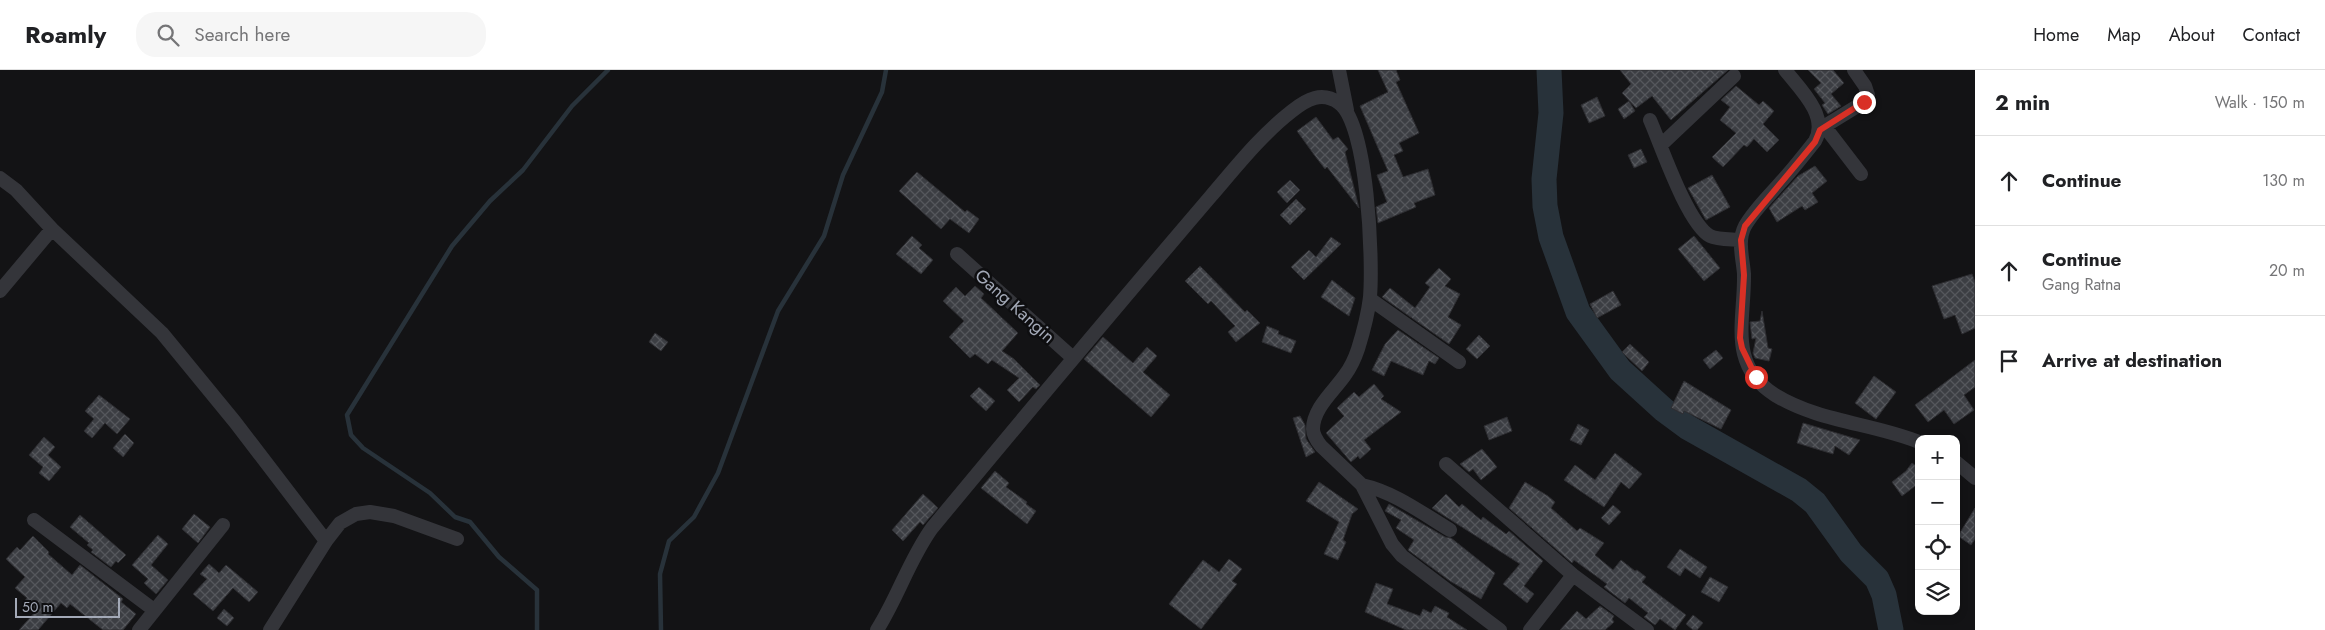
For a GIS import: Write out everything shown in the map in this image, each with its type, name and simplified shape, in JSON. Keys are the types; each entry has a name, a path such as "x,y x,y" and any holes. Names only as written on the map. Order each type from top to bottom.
{"street":[{"path":"1340,70 1347,110 1357,133 1365,180 1371,274 1370,299 1359,345 1351,366 1317,412 1313,430 1320,446 1362,485 1392,544 1402,556 1500,630"},
{"path":"1785,70 1810,103 1822,128 1861,174"},
{"path":"1854,70 1865,86 1868,95 1864,102 1822,128 1815,142 1752,215 1745,226 1741,240 1744,275 1740,338 1751,368 1760,383 1785,400 1822,416 1915,441"},
{"path":"1661,146 1734,76"},
{"path":"877,630 890,610 918,547 932,528 1073,358 1239,164 1290,112 1304,101 1316,96 1328,97 1347,110"},
{"path":"1650,120 1676,185 1701,227 1711,237 1741,240"},
{"path":"0,178 16,190 52,228 162,333 326,541"},
{"path":"0,291 52,228"},
{"name":"Gang Kangin","path":"957,254 1073,358"},
{"path":"1370,299 1459,362"},
{"path":"1446,464 1573,574 1647,630"},
{"path":"1960,465 1975,478"},
{"path":"1362,485 1380,489 1392,495 1450,530"},
{"path":"270,630 326,541 340,523 356,514 370,512 394,516 457,539"},
{"path":"34,520 154,610"},
{"path":"139,630 223,525"},
{"path":"1530,630 1573,574"}],"building":[{"path":"1378,70 1396,70 1400,80 1396,82 1419,133 1399,143 1403,151 1394,155 1403,177 1428,169 1435,195 1414,203 1416,207 1378,223 1376,207 1387,202 1377,175 1388,171 1360,106 1388,92"},
{"path":"1620,70 1728,70 1671,120 1652,96 1636,108 1622,93 1631,84"},
{"path":"1808,70 1833,70 1844,83 1831,94 1841,106 1828,114 1822,105 1825,103 1814,89 1821,83"},
{"path":"1736,86 1759,105 1763,101 1774,111 1763,124 1779,140 1767,152 1754,139 1747,147 1744,145 1723,167 1712,157 1736,133 1720,120 1730,107 1721,100"},
{"path":"1597,97 1605,116 1589,123 1581,105"},
{"path":"1629,101 1635,111 1624,119 1618,109"},
{"path":"1316,117 1333,140 1338,137 1348,149 1345,152 1359,208 1327,167 1325,169 1297,131"},
{"path":"1641,149 1647,162 1634,168 1628,155"},
{"path":"1815,166 1827,181 1812,193 1818,202 1805,210 1802,206 1777,222 1769,208 1798,176"},
{"path":"917,172 965,212 967,210 979,219 969,233 950,219 941,229 899,191"},
{"path":"1712,175 1730,207 1706,220 1688,188"},
{"path":"1290,180 1300,190 1287,203 1277,192"},
{"path":"1296,199 1306,209 1290,225 1280,215"},
{"path":"912,236 922,245 919,248 933,260 921,274 896,254"},
{"path":"1694,236 1720,268 1704,281 1678,249"},
{"path":"1331,237 1341,244 1304,280 1291,267 1309,250 1316,257"},
{"path":"1200,266 1245,312 1247,310 1260,323 1236,342 1228,332 1235,326 1211,301 1208,304 1185,281"},
{"path":"1439,268 1451,279 1445,286 1460,294 1448,317 1461,325 1449,344 1382,297 1390,288 1415,308 1430,287 1425,283"},
{"path":"1972,274 1975,282 1975,328 1962,334 1955,315 1944,319 1932,286"},
{"path":"1332,280 1355,298 1349,316 1321,297"},
{"path":"975,286 984,294 981,298 1018,333 1002,351 1014,359 1040,385 1036,389 1033,387 1019,402 1007,390 1019,378 992,360 988,364 975,354 970,358 949,337 964,321 943,301 956,287 965,296"},
{"path":"1613,291 1621,305 1597,318 1590,304"},
{"path":"1762,311 1768,348 1772,349 1769,361 1755,358 1753,353 1756,338 1752,339 1750,322 1760,321"},
{"path":"1267,326 1279,331 1278,334 1296,341 1291,353 1262,342"},
{"path":"1398,330 1439,358 1435,364 1429,361 1423,375 1391,361 1384,376 1372,370 1385,344"},
{"path":"655,333 668,342 661,351 649,342"},
{"path":"1479,335 1490,346 1477,359 1466,349"},
{"path":"1103,337 1133,363 1147,347 1157,356 1143,372 1170,395 1151,417 1084,359"},
{"path":"1630,344 1649,362 1642,371 1622,352"},
{"path":"1716,350 1723,358 1710,369 1703,360"},
{"path":"1975,360 1975,387 1964,395 1974,410 1954,424 1944,410 1928,422 1915,405"},
{"path":"1874,376 1896,392 1876,419 1855,403"},
{"path":"1684,381 1731,410 1721,429 1684,411 1683,414 1671,408"},
{"path":"1374,384 1384,396 1381,399 1401,412 1364,440 1371,449 1360,459 1358,456 1351,462 1326,433 1344,416 1337,408 1354,392 1359,397"},
{"path":"979,387 995,401 986,411 970,396"},
{"path":"99,395 130,419 117,434 105,423 92,438 84,431 94,419 85,411"},
{"path":"1300,416 1305,425 1306,439 1315,452 1306,457 1293,418"},
{"path":"1507,417 1512,431 1489,440 1484,426"},
{"path":"1803,423 1860,440 1849,455 1835,446 1833,454 1797,443"},
{"path":"1578,424 1589,430 1581,445 1570,440"},
{"path":"125,434 134,443 123,457 113,448"},
{"path":"44,437 55,447 48,455 61,467 49,481 39,473 43,467 29,455"},
{"path":"1482,449 1497,467 1481,480 1473,469 1469,472 1460,464"},
{"path":"1615,453 1642,474 1629,489 1621,482 1604,507 1564,480 1575,465 1595,480"},
{"path":"1912,463 1915,465 1915,486 1902,496 1892,482 1906,471"},
{"path":"995,471 1009,483 1006,487 1036,511 1027,524 981,488"},
{"path":"1319,482 1358,509 1352,514 1343,540 1346,542 1338,560 1324,554 1339,522 1306,501"},
{"path":"1525,482 1555,502 1551,508 1577,531 1580,528 1604,543 1595,555 1613,570 1621,560 1646,577 1642,582 1686,615 1675,630 1660,619 1655,625 1644,617 1648,613 1629,598 1625,603 1604,587 1607,584 1574,560 1572,563 1509,508"},
{"path":"923,494 938,508 923,525 920,522 903,541 892,530"},
{"path":"1446,494 1459,507 1462,504 1481,520 1483,517 1506,534 1509,531 1543,561 1524,586 1534,594 1527,603 1503,584 1520,564 1432,508"},
{"path":"1389,504 1445,537 1451,538 1495,573 1481,599 1450,581 1408,550 1414,540 1396,528 1401,520 1385,511"},
{"path":"1613,505 1621,512 1609,525 1601,518"},
{"path":"1975,508 1975,539 1971,545 1960,537 1960,533"},
{"path":"194,514 210,527 198,543 182,529"},
{"path":"80,515 126,555 118,563 116,561 111,567 91,552 93,550 87,545 89,543 70,527"},
{"path":"158,535 168,544 151,565 168,580 156,594 144,583 148,579 132,565"},
{"path":"33,536 49,552 48,554 72,575 80,565 123,599 121,602 136,614 123,630 103,630 70,604 67,608 61,603 38,630 19,630 35,612 24,602 27,598 15,588 25,577 6,559 17,547 20,550"},
{"path":"1680,549 1707,567 1700,578 1685,568 1680,576 1667,567"},
{"path":"1229,559 1242,569 1232,581 1237,584 1201,629 1169,604 1203,560 1219,572"},
{"path":"209,564 219,573 226,565 258,592 249,602 233,588 213,611 193,594 207,579 200,574"},
{"path":"1710,577 1728,587 1719,602 1701,592"},
{"path":"1376,583 1393,589 1387,604 1420,616 1423,609 1431,613 1435,606 1449,613 1447,617 1467,630 1406,630 1365,612"},
{"path":"1600,606 1614,616 1612,619 1614,622 1605,630 1560,630 1577,611 1586,619"},
{"path":"224,609 234,618 227,626 217,618"},
{"path":"1693,615 1703,623 1697,630 1693,630 1686,624"}],"waterway":[{"path":"537,630 537,590 499,557 470,522 455,517 430,493 363,448 351,435 347,415 452,246 490,201 523,170 572,106 608,70"},
{"path":"661,630 660,574 669,541 694,517 718,473 778,311 824,236 843,175 882,92 886,70"},
{"path":"1549,70 1551,113 1544,179 1545,206 1551,237 1578,312 1620,370 1664,410 1687,427 1799,490 1815,503 1851,553 1877,579 1884,595 1891,630"}],"route":[{"path":"1756,377 1742,348 1740,338 1744,275 1741,248 1742,233 1752,215 1815,142 1820,130 1864,102"}]}
